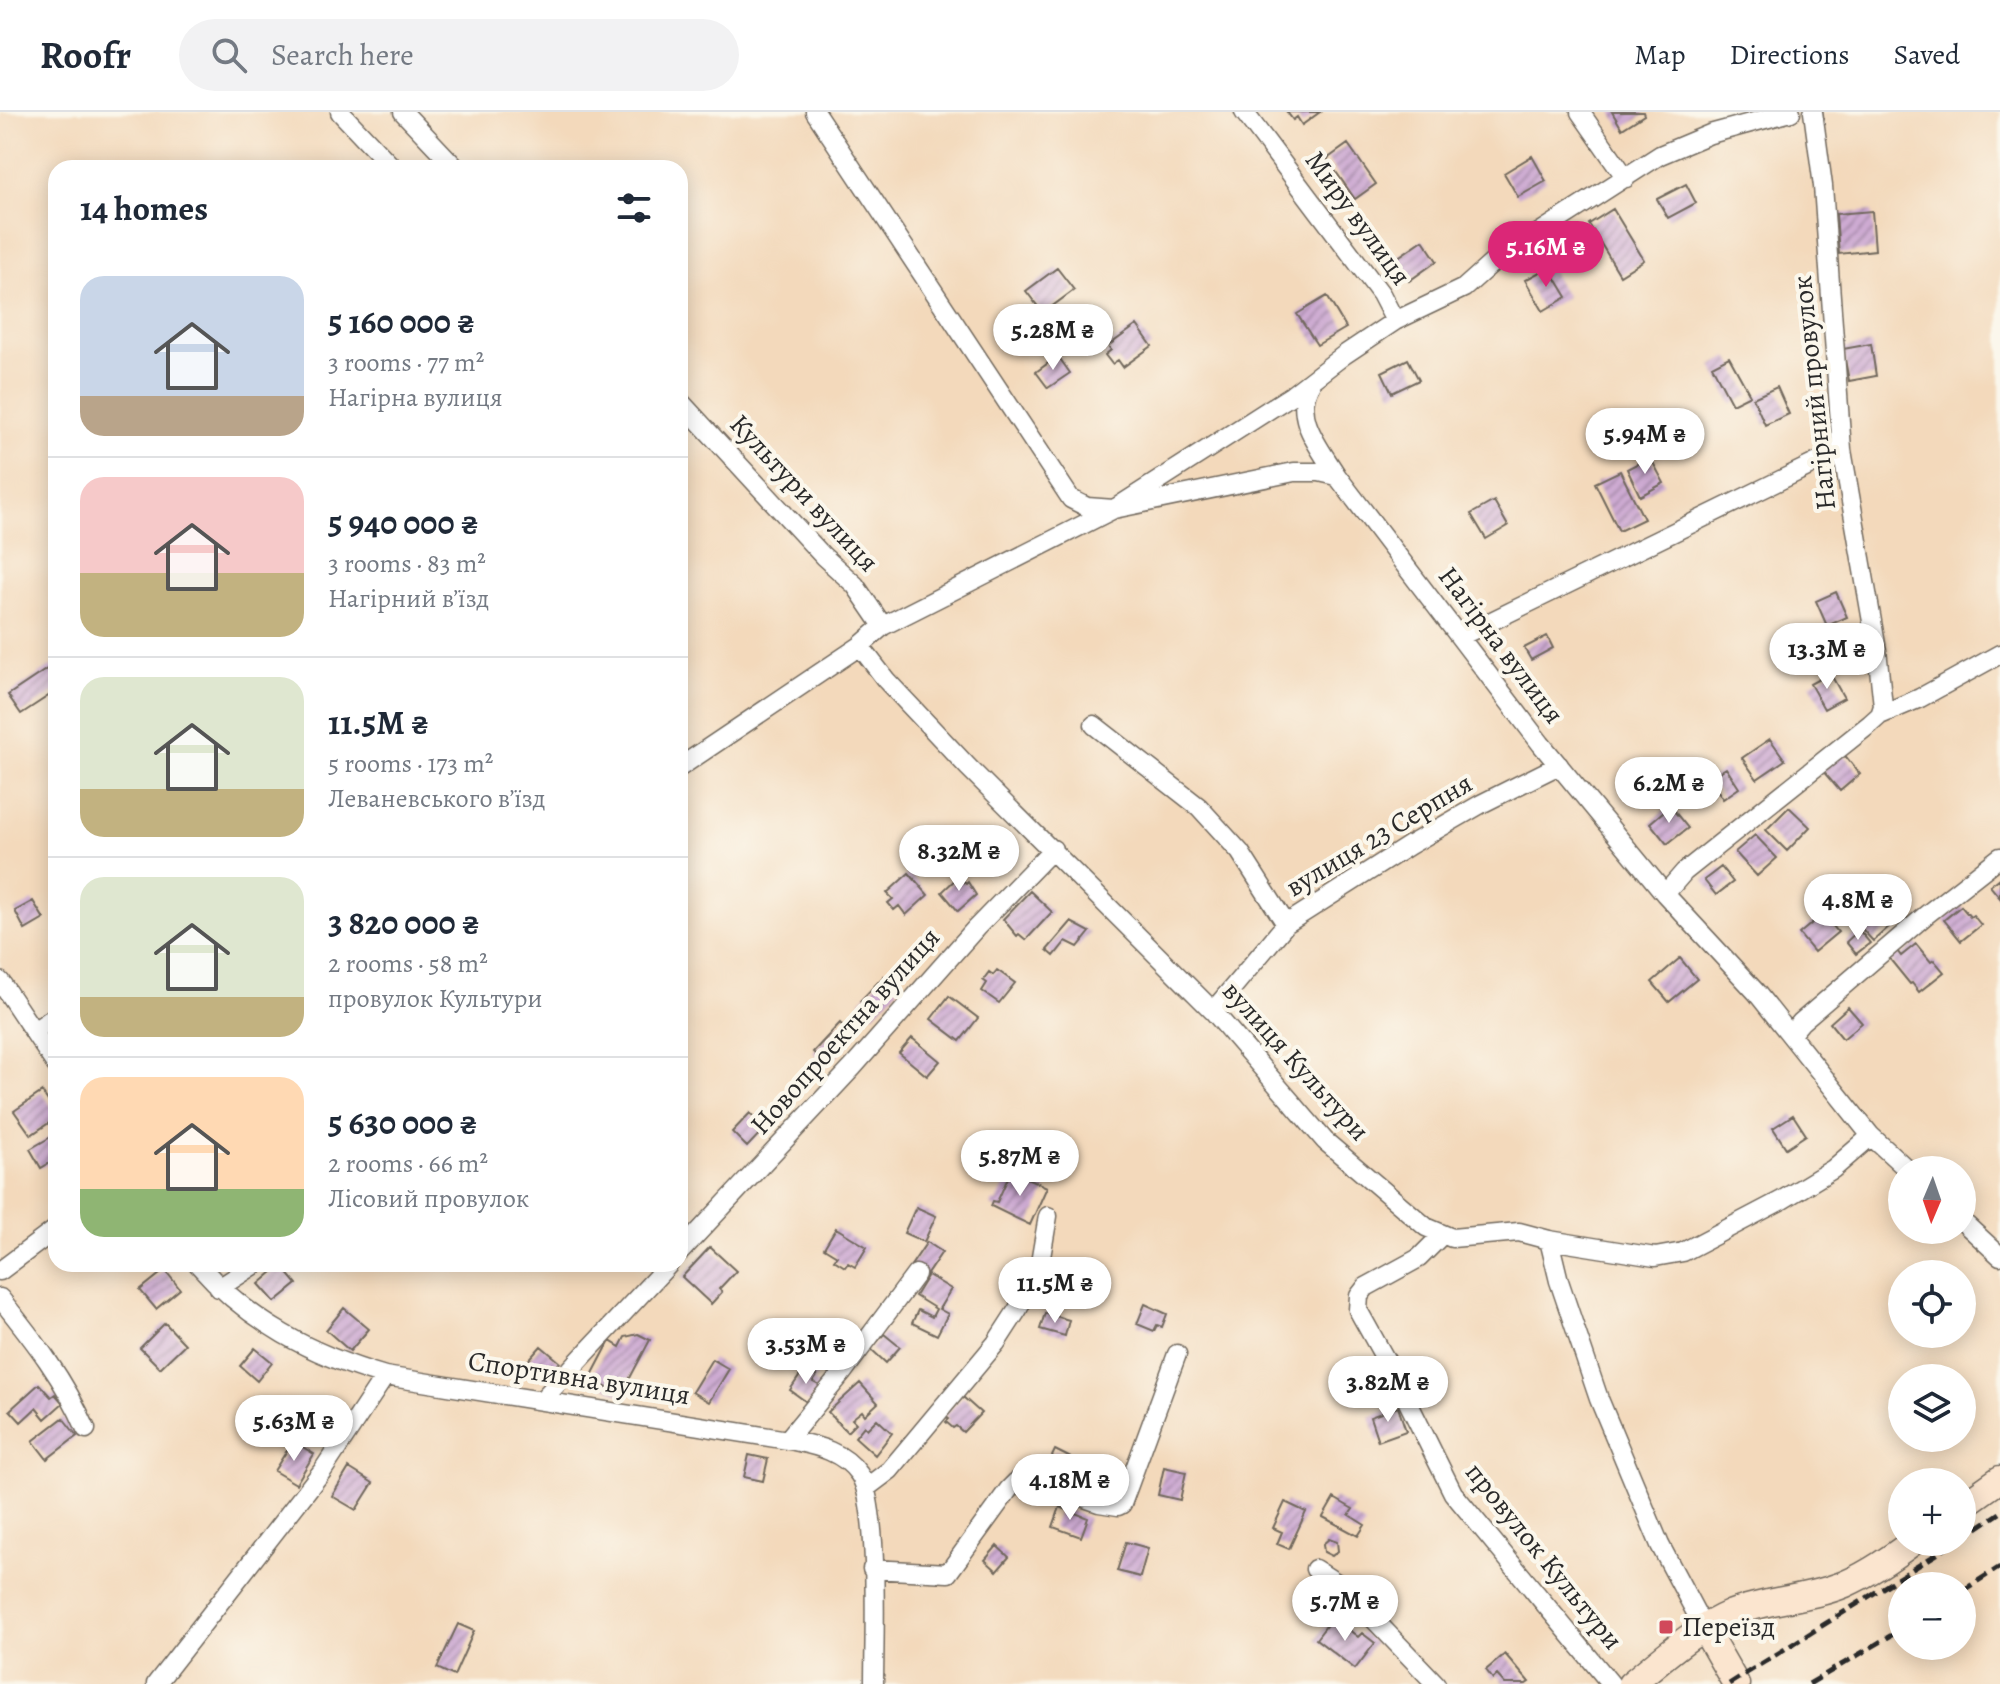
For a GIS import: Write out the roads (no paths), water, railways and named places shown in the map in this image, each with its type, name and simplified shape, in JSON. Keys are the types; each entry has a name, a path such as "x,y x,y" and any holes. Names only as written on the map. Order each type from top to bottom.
{"street":[{"path":"340,112 385,160"},
{"path":"403,112 448,160"},
{"path":"815,112 1071,499 1087,507 1114,509 1294,472 1337,476"},
{"name":"Миру вулиця","path":"1244,112 1372,283 1395,321"},
{"path":"1580,112 1626,178"},
{"path":"688,762 860,646 883,626 1114,509 1311,383 1344,355 1395,321 1464,288 1492,263 1660,155 1710,134 1791,112"},
{"name":"Нагірний провулок","path":"1813,112 1823,186 1842,450 1877,650 1883,706 1880,715"},
{"name":"Нагірна вулиця","path":"1311,383 1304,396 1304,417 1337,476 1559,765 1665,894 1756,992 1871,1136 1893,1156"},
{"name":"Культури вулиця","path":"688,410 823,556 855,585 883,626"},
{"path":"1461,636 1842,450"},
{"name":"вулиця Культури","path":"860,646 886,680 968,767 1213,1011 1325,1141 1426,1227 1441,1236"},
{"path":"1665,894 1684,872 1880,715 1920,698 2000,654"},
{"path":"1094,725 1199,807 1240,852 1286,924"},
{"name":"вулиця 23 Серпня","path":"1213,1011 1286,924 1410,845 1481,804 1559,765"},
{"name":"Новопроектна вулиця","path":"688,1243 853,1067 976,928 1053,849"},
{"path":"1791,1034 1926,915 2000,857"},
{"path":"0,981 48,1053"},
{"path":"34,1031 48,1021"},
{"path":"1441,1236 1459,1239 1519,1232 1549,1240 1655,1257 1683,1252 1782,1200 1833,1169 1871,1136"},
{"path":"874,1684 871,1506 866,1488 890,1470 996,1343 1018,1309 1040,1263 1048,1216"},
{"path":"1976,1234 2000,1256"},
{"path":"0,1271 48,1235"},
{"name":"провулок Культури","path":"1441,1236 1419,1258 1366,1287 1359,1296 1358,1310 1453,1493 1611,1684"},
{"path":"1549,1240 1563,1296 1599,1399 1660,1545 1736,1684"},
{"name":"Спортивна вулиця","path":"205,1272 248,1313 280,1334 325,1356 385,1376 824,1447 844,1459 859,1474 866,1488"},
{"path":"219,1288 244,1272"},
{"path":"542,1400 662,1272"},
{"path":"788,1439 916,1274"},
{"path":"0,1298 74,1399 86,1429"},
{"path":"872,1569 948,1573 1009,1489 1024,1479 1099,1503 1122,1504 1177,1354"},
{"path":"156,1684 323,1470 385,1376"},
{"path":"1976,1496 2000,1479"},
{"path":"1631,1684 1704,1628 1733,1613 1842,1585 1876,1569 1894,1556"},
{"path":"1315,1569 1343,1587 1436,1684"}],"railway":[{"path":"1976,1529 2000,1513"},
{"path":"1729,1684 1934,1556"},
{"path":"1976,1582 2000,1567"},
{"path":"1809,1684 1888,1637"}],"place":[{"name":"Переїзд","path":"1666,1627"}]}
